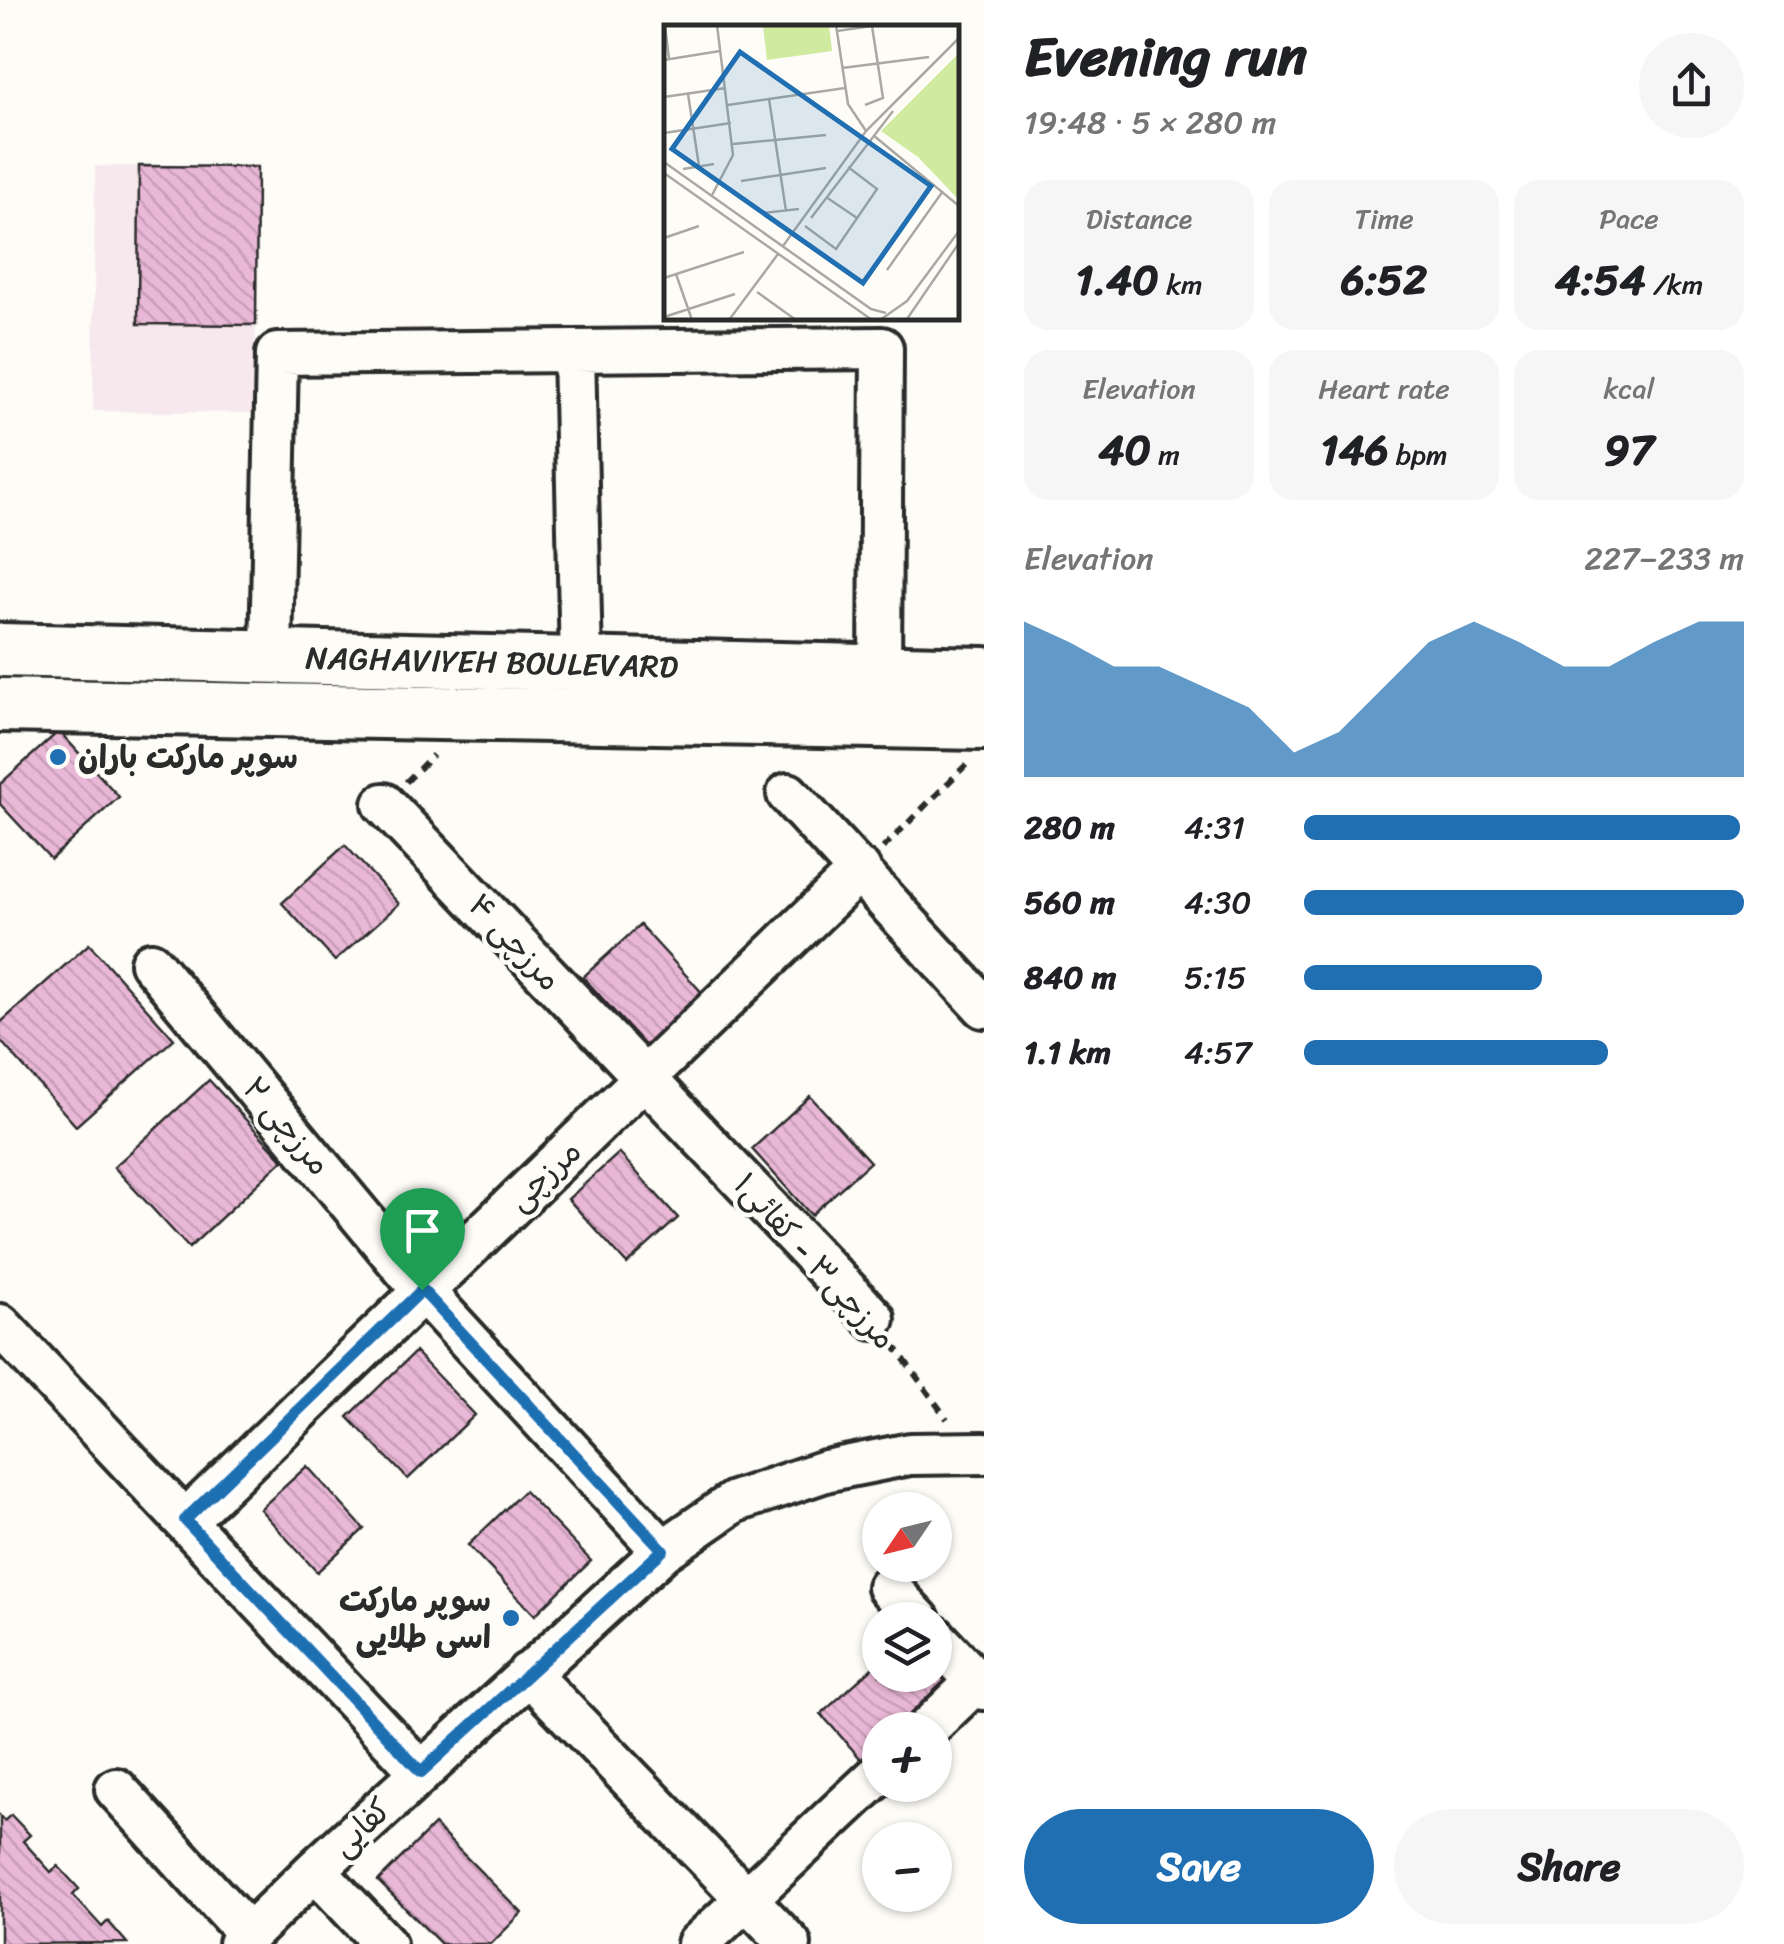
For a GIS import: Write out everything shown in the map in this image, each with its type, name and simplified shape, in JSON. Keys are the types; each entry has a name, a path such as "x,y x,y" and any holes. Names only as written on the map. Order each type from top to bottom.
{"main road":[{"name":"NAGHAVIYEH BOULEVARD","path":"0,650 984,674"},
{"name":"NAGHAVIYEH BOULEVARD","path":"0,706 474,714 977,742"}],"street":[{"path":"270,657 277,354 882,348 880,672"},
{"path":"574,351 581,663"},
{"path":"788,794 984,1007"},
{"name":"مرزچی ۴","path":"384,804 646,1080"},
{"name":"مرزچی","path":"185,1520 860,870"},
{"name":"مرزچی ۲","path":"151,963 422,1290 663,1550"},
{"name":"مرزچی۳ - کفائی۱","path":"646,1080 874,1319"},
{"path":"0,1325 421,1772"},
{"name":"کفایی","path":"244,1939 663,1550 734,1502 824,1471 910,1454 978,1453"},
{"path":"888,1588 902,1602"},
{"path":"948,1712 981,1685 952,1655"},
{"path":"528,1673 790,1944"},
{"path":"116,1789 244,1939"},
{"path":"698,1944 862,1790"},
{"path":"315,1870 385,1944"}],"path":[{"path":"384,804 474,714"},
{"path":"860,870 977,742"},
{"name":"مرزچی۳ - کفائی۱","path":"874,1319 978,1453"}],"shaded area":[{"path":"95,166 257,167 255,413 93,411"}],"building":[{"path":"139,166 257,167 256,325 138,324"},
{"path":"59,731 119,797 51,859 0,804 0,784"},
{"path":"345,845 399,904 335,961 282,903"},
{"path":"640,925 705,996 647,1048 583,977"},
{"path":"89,944 174,1039 76,1126 0,1040 0,1023"},
{"path":"209,1080 283,1160 189,1248 114,1167"},
{"path":"810,1096 870,1162 811,1215 752,1149"},
{"path":"619,1153 678,1218 627,1264 568,1199"},
{"path":"415,1352 475,1415 408,1479 348,1417"},
{"path":"307,1466 364,1529 317,1572 260,1509"},
{"path":"524,1491 591,1561 535,1615 468,1545"},
{"path":"862,1677 862,1692 952,1692 952,1678 959,1686 931,1712 862,1712 862,1760 821,1714"},
{"path":"11,1815 30,1835 23,1841 51,1872 58,1866 79,1889 73,1895 102,1927 108,1921 127,1943 0,1944 0,1816 4,1821"},
{"path":"434,1825 522,1913 491,1944 441,1944 378,1881"}],"place":[{"name":"سوپر مارکت باران","path":"58,757"},
{"name":"سوپر مارکت اسی طلایی","path":"511,1618"}],"route":[{"path":"422,1290 663,1550 421,1772 185,1520 422,1290"}]}
